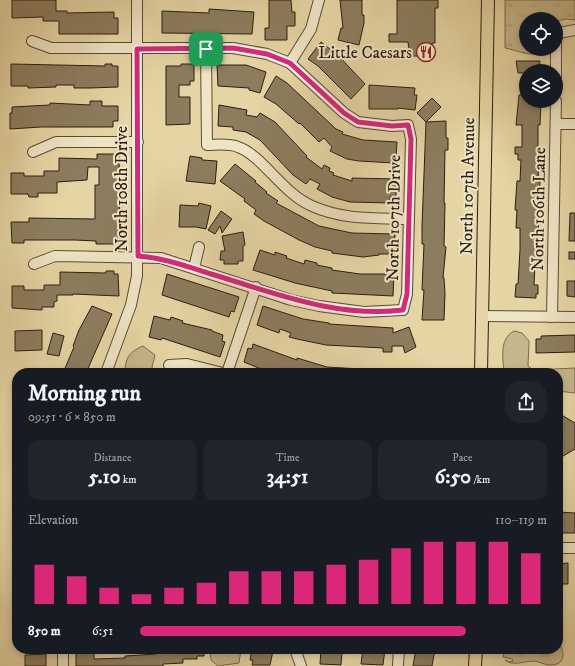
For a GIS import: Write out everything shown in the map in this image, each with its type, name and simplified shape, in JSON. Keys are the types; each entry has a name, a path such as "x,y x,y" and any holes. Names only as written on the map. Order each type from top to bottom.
{"main road":[{"name":"North 107th Avenue","path":"481,368 488,0"},
{"path":"475,666 476,654"}],"street":[{"name":"North 108th Drive","path":"108,368 131,305 138,276 137,0"},
{"path":"32,41 51,48 249,49 290,63 312,30 319,0"},
{"path":"556,64 556,40 559,33 575,30"},
{"path":"206,49 207,145 232,145 250,153 290,193 310,206 337,215 357,218 408,220"},
{"name":"North 107th Drive","path":"256,287 291,300 342,310 364,312 403,310 407,294 411,139 408,125 392,126 358,122 344,113 290,63"},
{"name":"North 106th Lane","path":"552,317 556,108"},
{"path":"556,124 575,124"},
{"path":"33,152 56,142 138,142"},
{"path":"194,268 199,247"},
{"path":"34,264 55,256 138,256 161,258 256,287 229,368"},
{"path":"481,316 575,317"},
{"path":"169,365 187,364 203,368"},
{"path":"563,548 575,548"},
{"path":"63,654 63,666"},
{"path":"297,654 301,666"},
{"path":"398,666 399,654"}],"green space":[{"path":"505,0 575,0 575,20 563,20 563,12 519,12 519,52 505,48"},
{"path":"514,331 522,333 529,341 528,366 530,368 504,368 503,349 509,334"},
{"path":"143,346 155,355 152,368 126,368 127,359 134,351"},
{"path":"575,368 575,393 563,392 563,369"},
{"path":"210,654 240,654 239,663 218,666 211,660"},
{"path":"504,654 563,654 561,661 554,665 548,665 537,661 511,663 508,662 505,660 509,662 513,661 512,659 503,657"}],"building":[{"path":"12,0 56,0 56,11 67,11 67,13 114,12 114,18 118,18 118,34 59,34 59,21 43,21 43,17 12,18"},
{"path":"269,0 291,0 292,12 295,12 295,26 287,26 287,40 265,40 265,28 269,28"},
{"path":"340,0 362,0 362,15 364,15 364,23 359,45 338,40 341,28 343,28"},
{"path":"397,0 438,0 438,8 435,8 435,43 432,43 432,56 410,56 408,42 389,42 389,34 397,34"},
{"path":"209,9 254,12 252,34 162,33 162,11 209,13"},
{"path":"321,42 335,52 365,84 351,99 318,66 308,59"},
{"path":"516,61 540,61 540,64 519,64 518,73"},
{"path":"11,64 105,66 105,64 112,64 112,66 118,66 118,87 74,88 74,85 56,85 56,87 28,88 28,86 11,86"},
{"path":"181,64 194,64 194,81 190,81 190,85 179,85 179,97 190,97 190,124 166,125 166,66 181,66"},
{"path":"217,65 246,65 266,72 260,93 249,90 249,88 218,86"},
{"path":"276,76 287,83 336,129 343,132 342,134 363,140 397,142 394,163 347,159 330,151 332,147 324,138 319,142 300,123 299,124 276,104 264,97"},
{"path":"369,85 415,88 414,95 417,95 415,110 398,108 369,109"},
{"path":"519,95 519,108 541,108 540,125 538,125 538,147 541,147 541,154 539,154 538,181 540,181 537,263 535,263 534,285 538,285 538,294 536,294 536,298 515,297 516,284 518,284 520,228 516,228 517,210 515,210 517,181 520,181 521,160 518,160 518,154 515,154 515,147 522,147 522,125 516,125"},
{"path":"432,98 441,107 426,122 417,113"},
{"path":"90,101 102,101 102,106 118,106 118,121 113,121 113,127 41,127 10,129 10,113 12,113 12,107 50,105 50,103 90,105"},
{"path":"219,105 247,110 246,115 257,117 260,113 275,122 307,156 306,157 322,169 324,165 330,168 329,171 334,173 333,175 352,181 352,178 396,179 396,197 390,197 390,203 350,202 332,197 317,189 320,184 310,179 306,184 293,175 260,140 246,132 233,130 233,127 218,126"},
{"path":"446,121 446,138 448,138 448,150 445,150 444,246 446,247 443,278 445,293 444,320 422,320 424,290 422,290 424,244 422,244 422,226 426,122"},
{"path":"97,154 119,154 120,244 96,244 96,241 75,240 24,240 24,243 12,243 11,222 29,222 29,218 95,219 95,185 99,185 99,167 88,167 87,180 57,182 57,193 38,193 38,197 29,197 28,194 11,194 11,173 24,173 24,176 44,176 44,171 59,171 59,158 97,159"},
{"path":"190,156 202,158 202,160 217,161 215,184 186,181"},
{"path":"235,164 256,181 255,182 267,192 266,193 278,201 276,203 319,226 352,233 395,234 394,254 379,254 363,257 332,253 332,251 315,247 299,240 264,221 254,214 256,210 244,201 245,199 220,181"},
{"path":"199,203 211,206 206,229 196,227 179,227 180,205 198,206"},
{"path":"221,211 232,219 222,233 220,226 215,234 208,230"},
{"path":"570,213 575,213 575,241 569,241"},
{"path":"243,232 245,245 243,246 243,261 238,261 238,264 224,264 224,260 220,260 221,251 225,251 222,236"},
{"path":"260,250 275,255 275,252 287,256 286,258 304,264 305,260 317,263 317,265 332,268 332,270 360,274 394,274 393,296 332,293 332,291 295,283 253,270"},
{"path":"569,252 575,252 575,259 569,259"},
{"path":"106,271 114,271 114,274 118,274 119,296 73,294 57,295 57,301 54,302 54,307 42,307 42,310 12,308 12,286 24,286 24,290 44,290 44,285 60,285 60,272 106,273"},
{"path":"167,274 239,297 234,312 231,311 229,317 162,295"},
{"path":"567,281 575,281 575,297 567,296"},
{"path":"92,306 112,314 88,368 65,368 74,347 73,346 79,330"},
{"path":"263,306 303,319 329,324 393,328 393,333 409,327 416,347 405,353 403,346 392,346 392,352 383,352 383,348 326,345 289,337 291,333 280,329 279,333 257,325"},
{"path":"154,316 170,320 171,317 183,321 182,323 212,330 223,335 222,341 225,342 220,357 162,338 161,340 149,337"},
{"path":"42,330 42,350 15,351 15,331"},
{"path":"53,333 64,336 59,356 47,354"},
{"path":"575,335 575,352 536,353 536,339 541,339 541,336"},
{"path":"253,344 297,360 297,358 327,367 344,368 259,368 244,362 248,348 252,349"},
{"path":"563,416 575,423 575,449 563,456"},
{"path":"563,512 575,513 575,533 563,533"},
{"path":"568,563 568,584 563,584 563,564"},
{"path":"46,654 46,666 25,666 25,655"},
{"path":"76,654 94,654 94,659 125,658 125,656 156,654 204,654 204,656 197,656 197,659 183,659 183,663 163,664 163,666 76,666"},
{"path":"251,654 272,654 270,665 252,665 253,660 250,660"},
{"path":"321,654 342,654 341,665 320,664"},
{"path":"362,654 384,654 383,665 361,664"},
{"path":"415,654 434,654 432,666 413,666"}],"place":[{"name":"Little Caesars","path":"426,52"}],"route":[{"path":"137,49 206,49 249,49 267,54 290,63 344,113 358,122 373,125 408,125 411,139 407,294 403,310 389,312 364,312 319,306 291,300 256,287 161,258 138,256 137,49"}]}
